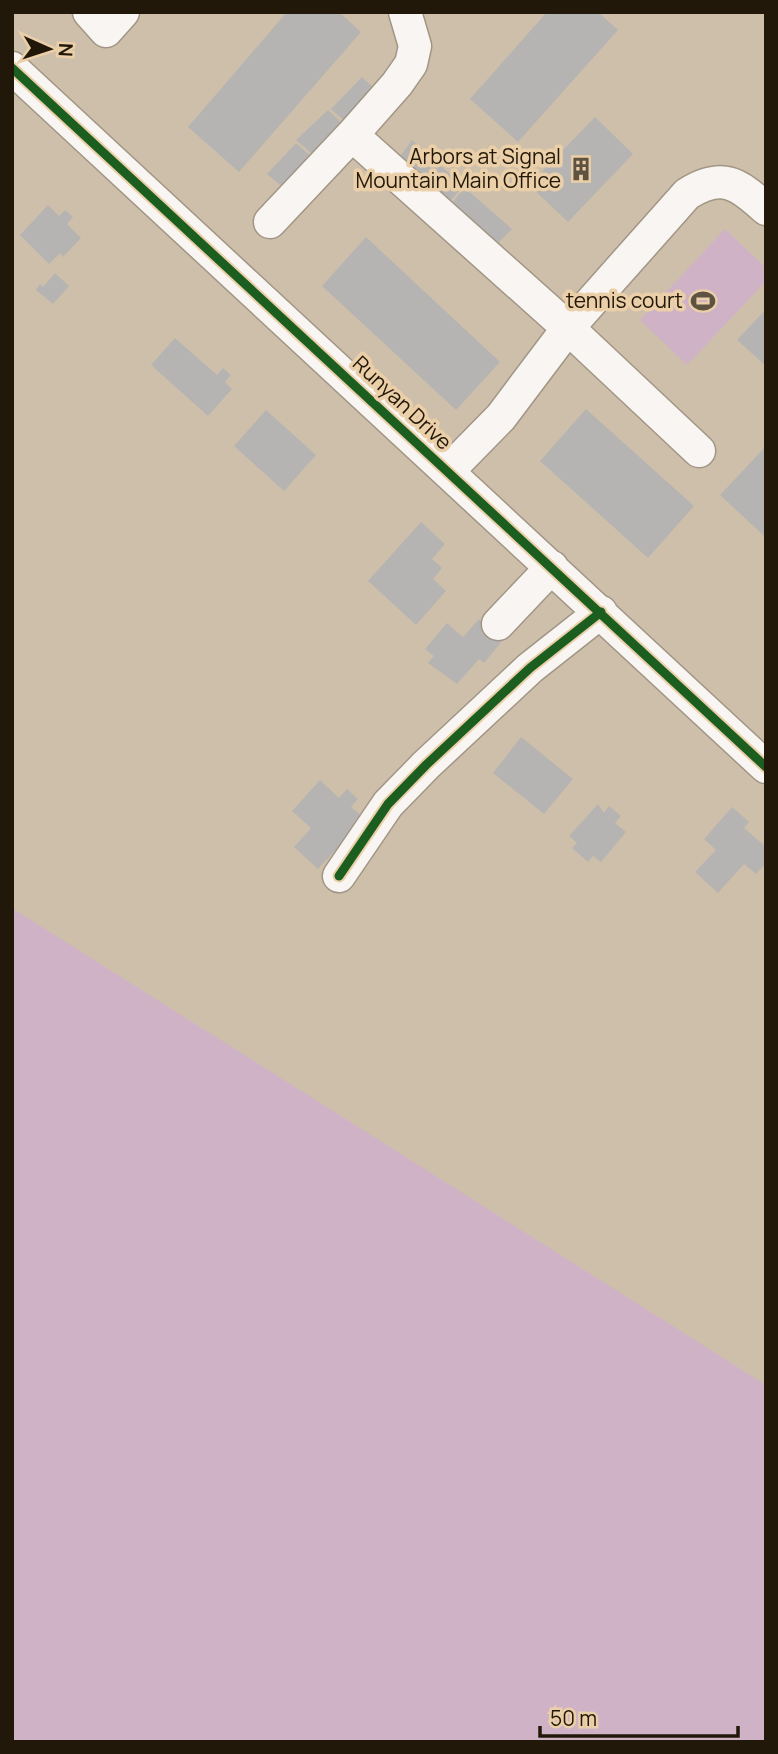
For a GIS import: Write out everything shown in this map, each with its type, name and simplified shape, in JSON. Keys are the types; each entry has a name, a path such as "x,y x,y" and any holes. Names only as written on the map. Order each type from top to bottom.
{"street":[{"path":"89,12 106,31 123,12"},
{"path":"270,222 352,135 411,64 415,46 405,12"},
{"name":"Runyan Drive","path":"12,68 766,766"},
{"path":"352,135 568,328 699,450"},
{"path":"449,470 501,417 568,328 687,194 704,183 723,181 744,189 766,209"},
{"path":"498,624 552,567"},
{"path":"339,876 388,804 426,765 530,668 601,612"}],"shaded area":[{"name":"tennis court","path":"725,229 766,268 766,281 687,365 640,320"},
{"path":"12,908 766,1385 766,1742 12,1742"}],"building":[{"path":"287,12 339,12 361,32 239,172 188,127"},
{"path":"547,12 598,12 618,30 518,142 470,99"},
{"path":"362,77 378,92 348,124 331,109"},
{"path":"328,110 345,126 316,157 296,140"},
{"name":"Arbors at Signal Mountain Main Office","path":"595,117 633,154 568,222 529,185"},
{"path":"412,140 463,186 447,205 399,158"},
{"path":"296,143 314,159 285,189 267,174"},
{"path":"465,188 512,229 494,247 449,206"},
{"path":"48,205 59,216 65,210 73,217 67,224 81,238 63,257 60,253 49,264 20,235"},
{"path":"366,237 500,362 456,410 322,286"},
{"path":"55,273 69,286 53,304 36,290 40,284 43,287"},
{"path":"766,309 766,366 737,340"},
{"path":"175,338 217,375 223,368 231,375 225,382 232,389 208,416 151,365"},
{"path":"586,409 694,506 648,558 540,461"},
{"path":"266,410 316,455 284,491 234,446"},
{"path":"766,446 766,533 764,536 720,495"},
{"path":"421,522 445,544 432,559 442,568 433,579 446,591 416,625 368,581"},
{"path":"479,619 503,640 484,663 479,659 457,684 428,663 434,656 425,649 447,623 463,637"},
{"path":"521,737 573,779 544,814 493,773"},
{"path":"320,780 339,798 347,789 358,799 351,807 365,819 318,869 294,847 311,828 292,811"},
{"path":"598,804 604,813 609,806 621,816 615,823 626,832 601,862 593,856 588,862 572,848 577,843 569,836"},
{"path":"732,807 749,822 744,828 766,847 766,863 756,874 744,864 718,893 695,872 716,850 704,839"}],"cycle path":[{"path":"12,68 766,767"},
{"path":"339,876 388,804 426,765 530,668 601,612"}],"place":[{"name":"Arbors at Signal Mountain Main Office","path":"581,169"},
{"name":"tennis court","path":"703,301"}]}
